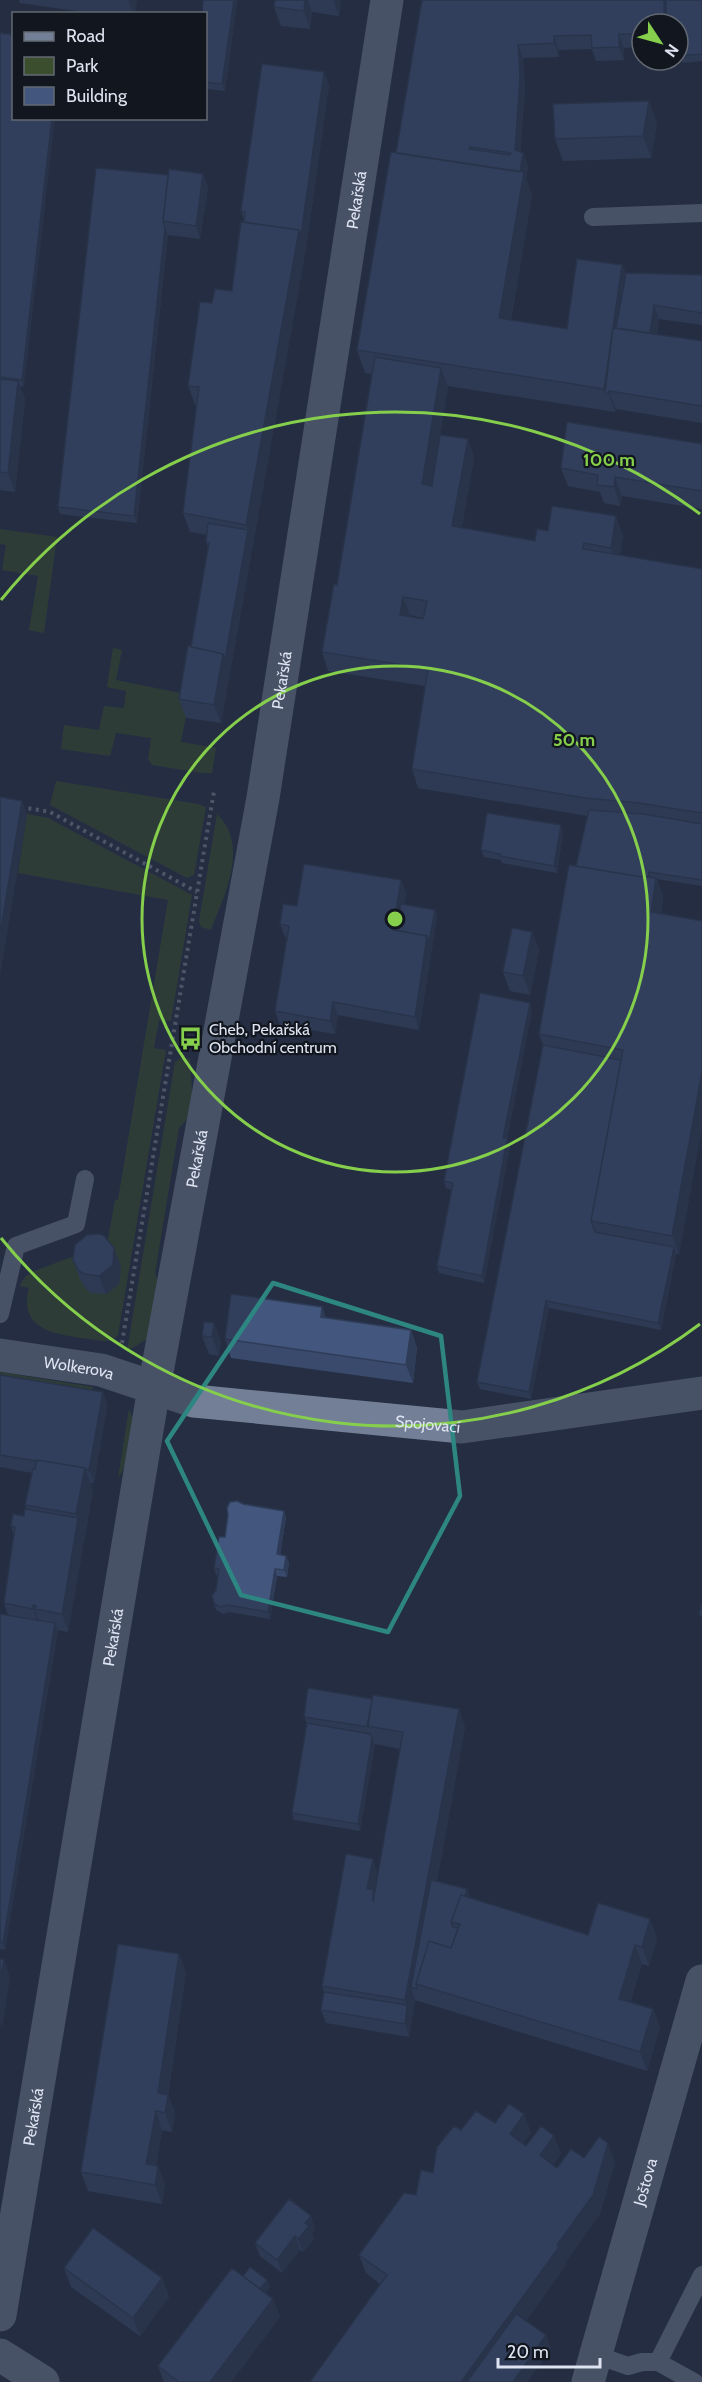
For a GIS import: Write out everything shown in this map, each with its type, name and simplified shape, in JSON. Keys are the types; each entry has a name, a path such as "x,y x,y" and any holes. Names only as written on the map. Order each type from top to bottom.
{"street":[{"name":"Pekařská","path":"0,2315 154,1388 263,798 387,0"},
{"name":"Wolkerova","path":"0,1355 101,1370 154,1388"},
{"name":"Spojovací","path":"154,1388 194,1401 462,1427 702,1393"},
{"name":"Joštova","path":"592,2369 702,1981"},
{"path":"0,2355 43,2382"}],"lane":[{"path":"593,217 702,213"},
{"path":"0,1314 16,1246 76,1224 85,1179"},
{"path":"658,2362 702,2275"},
{"path":"592,2369 658,2362 694,2382"}],"path":[{"path":"117,1375 214,791"},
{"path":"10,805 50,812 198,892"}],"highlighted area":[{"path":"273,1283 441,1336 460,1496 388,1632 241,1595 167,1441"}],"green space":[{"path":"0,529 57,537 44,633 29,630 38,576 2,570 6,545 0,544"},
{"path":"113,648 122,650 116,680 190,695 181,742 216,748 212,773 152,765 148,759 151,738 116,733 110,756 61,749 64,725 99,730 104,706 124,708 126,691 107,687"},
{"path":"56,781 206,807 194,875 187,878 50,805"},
{"path":"27,814 48,818 192,895 171,1021 159,1020 154,1048 166,1050 118,1335 111,1341 62,1335 38,1325 30,1316 27,1304 29,1288 19,1286 26,1276 34,1271 107,1244 115,1200 118,1200 168,900 18,873"},
{"path":"217,814 227,827 232,841 233,856 227,886 211,930 201,927 199,921"},
{"path":"181,1058 190,1059 193,1108 190,1116 179,1128 155,1273 160,1287 147,1339 127,1351 175,1062"},
{"path":"0,1372 93,1387 92,1393 0,1376"},
{"path":"129,1409 134,1435 130,1454 118,1478"}],"building":[{"path":"203,0 234,0 222,84 207,82 207,12 202,12"},
{"path":"275,0 305,0 304,11 274,7"},
{"path":"422,0 664,0 664,12 630,12 630,34 619,34 619,47 592,48 591,35 554,36 554,43 518,45 520,76 515,150 523,153 520,172 396,153","holes":["470,147 511,153 509,155 469,149"]},
{"path":"666,0 702,0 702,54 690,55 690,12 666,12"},
{"path":"0,33 12,35 12,120 52,120 22,380 0,377"},
{"path":"262,64 324,72 301,235 299,230 244,222 245,212 241,211"},
{"path":"649,101 643,136 555,139 553,104"},
{"path":"391,152 524,172 499,318 567,329 577,259 622,265 604,389 357,350"},
{"path":"96,168 168,175 163,221 165,228 134,516 58,507"},
{"path":"169,169 203,174 196,226 163,221"},
{"path":"241,222 299,230 246,525 183,513 199,387 188,386 200,302 212,303 215,289 232,291"},
{"path":"626,273 702,275 702,313 654,305 650,333 616,328"},
{"path":"613,328 702,341 702,406 609,391 609,394 605,393"},
{"path":"375,357 441,368 422,484 432,486 440,435 468,439 452,526 535,541 537,529 548,531 552,506 616,516 611,548 584,543 583,549 702,569 702,813 639,803 585,798 412,769 428,669 322,652 334,584 337,585","holes":["403,597 427,601 423,619 400,615"]},
{"path":"0,379 18,381 8,473 0,472"},
{"path":"567,422 702,444 702,491 615,477 614,487 597,485 598,475 561,468"},
{"path":"208,523 248,530 225,659 223,654 191,647 209,543 206,542"},
{"path":"188,646 223,654 214,705 179,699"},
{"path":"0,797 22,801 0,934"},
{"path":"589,810 643,814 702,824 702,880 649,872 648,877 641,877 576,866"},
{"path":"487,813 561,825 554,866 481,850"},
{"path":"304,864 401,880 393,930 427,936 415,1017 333,1002 330,1021 275,1011 289,926 280,924 283,904 297,906"},
{"path":"569,865 656,878 651,912 702,921 702,1072 672,1236 591,1221 623,1050 539,1034"},
{"path":"401,904 435,910 429,942 427,936 396,930"},
{"path":"512,928 532,932 523,976 503,972"},
{"path":"480,993 530,1003 503,1138 507,1139 482,1276 437,1266 453,1183 444,1181"},
{"path":"543,1045 621,1060 591,1221 595,1232 674,1247 658,1323 546,1301 529,1392 477,1382"},
{"path":"87,1235 104,1236 114,1248 113,1265 99,1276 85,1274 79,1271 73,1260 75,1245"},
{"path":"231,1294 322,1307 321,1317 411,1330 406,1365 225,1339"},
{"path":"204,1322 214,1323 212,1337 202,1336"},
{"path":"0,1375 103,1392 89,1470 0,1455"},
{"path":"37,1460 85,1468 76,1514 25,1505"},
{"path":"237,1501 284,1511 277,1554 286,1556 284,1570 275,1569 268,1612 227,1605 220,1607 214,1603 212,1596 216,1590 219,1569 214,1568 219,1537 225,1537 227,1508 230,1502"},
{"path":"25,1509 78,1518 62,1614 35,1609 36,1606 33,1605 33,1609 4,1603 15,1527 11,1526 13,1514 24,1516"},
{"path":"0,1614 55,1623 3,1943 0,1942"},
{"path":"308,1688 372,1699 368,1727 304,1717"},
{"path":"373,1695 459,1709 405,2000 322,1986 346,1854 373,1859 367,1889 373,1890 373,1902 403,1732 367,1726"},
{"path":"307,1723 370,1734 372,1738 358,1824 292,1813"},
{"path":"431,1880 467,1889 465,1896 461,1895 451,1922 453,1927 458,1928 451,1948 429,1941 416,1984 417,1989 411,1987"},
{"path":"461,1895 588,1935 598,1903 650,1919 642,1947 635,1945 619,1999 653,2009 640,2052 416,1984 429,1941 451,1948 460,1924 451,1922"},
{"path":"118,1944 179,1954 158,2093 168,2095 165,2113 156,2111 146,2164 158,2166 155,2185 81,2172"},
{"path":"0,1959 4,1959 0,1980"},
{"path":"324,1992 407,2005 405,2024 321,2010"},
{"path":"509,2104 524,2114 510,2134 526,2146 541,2126 554,2136 540,2155 557,2168 571,2149 584,2158 599,2137 608,2143 593,2195 557,2245 559,2247 461,2382 310,2382 387,2275 359,2255 404,2193 416,2195 421,2170 433,2173 437,2147 454,2126 461,2130 476,2111 495,2123"},
{"path":"289,2199 311,2216 305,2223 309,2226 298,2239 295,2236 277,2260 255,2243"},
{"path":"93,2228 162,2278 133,2318 64,2268"},
{"path":"250,2267 267,2280 260,2289 243,2276"},
{"path":"232,2268 273,2299 210,2382 179,2382 158,2366"},
{"path":"516,2314 546,2335 513,2382 467,2382"}],"place":[{"name":"Cheb, Pekařská Obchodní centrum","path":"191,1038"}]}
